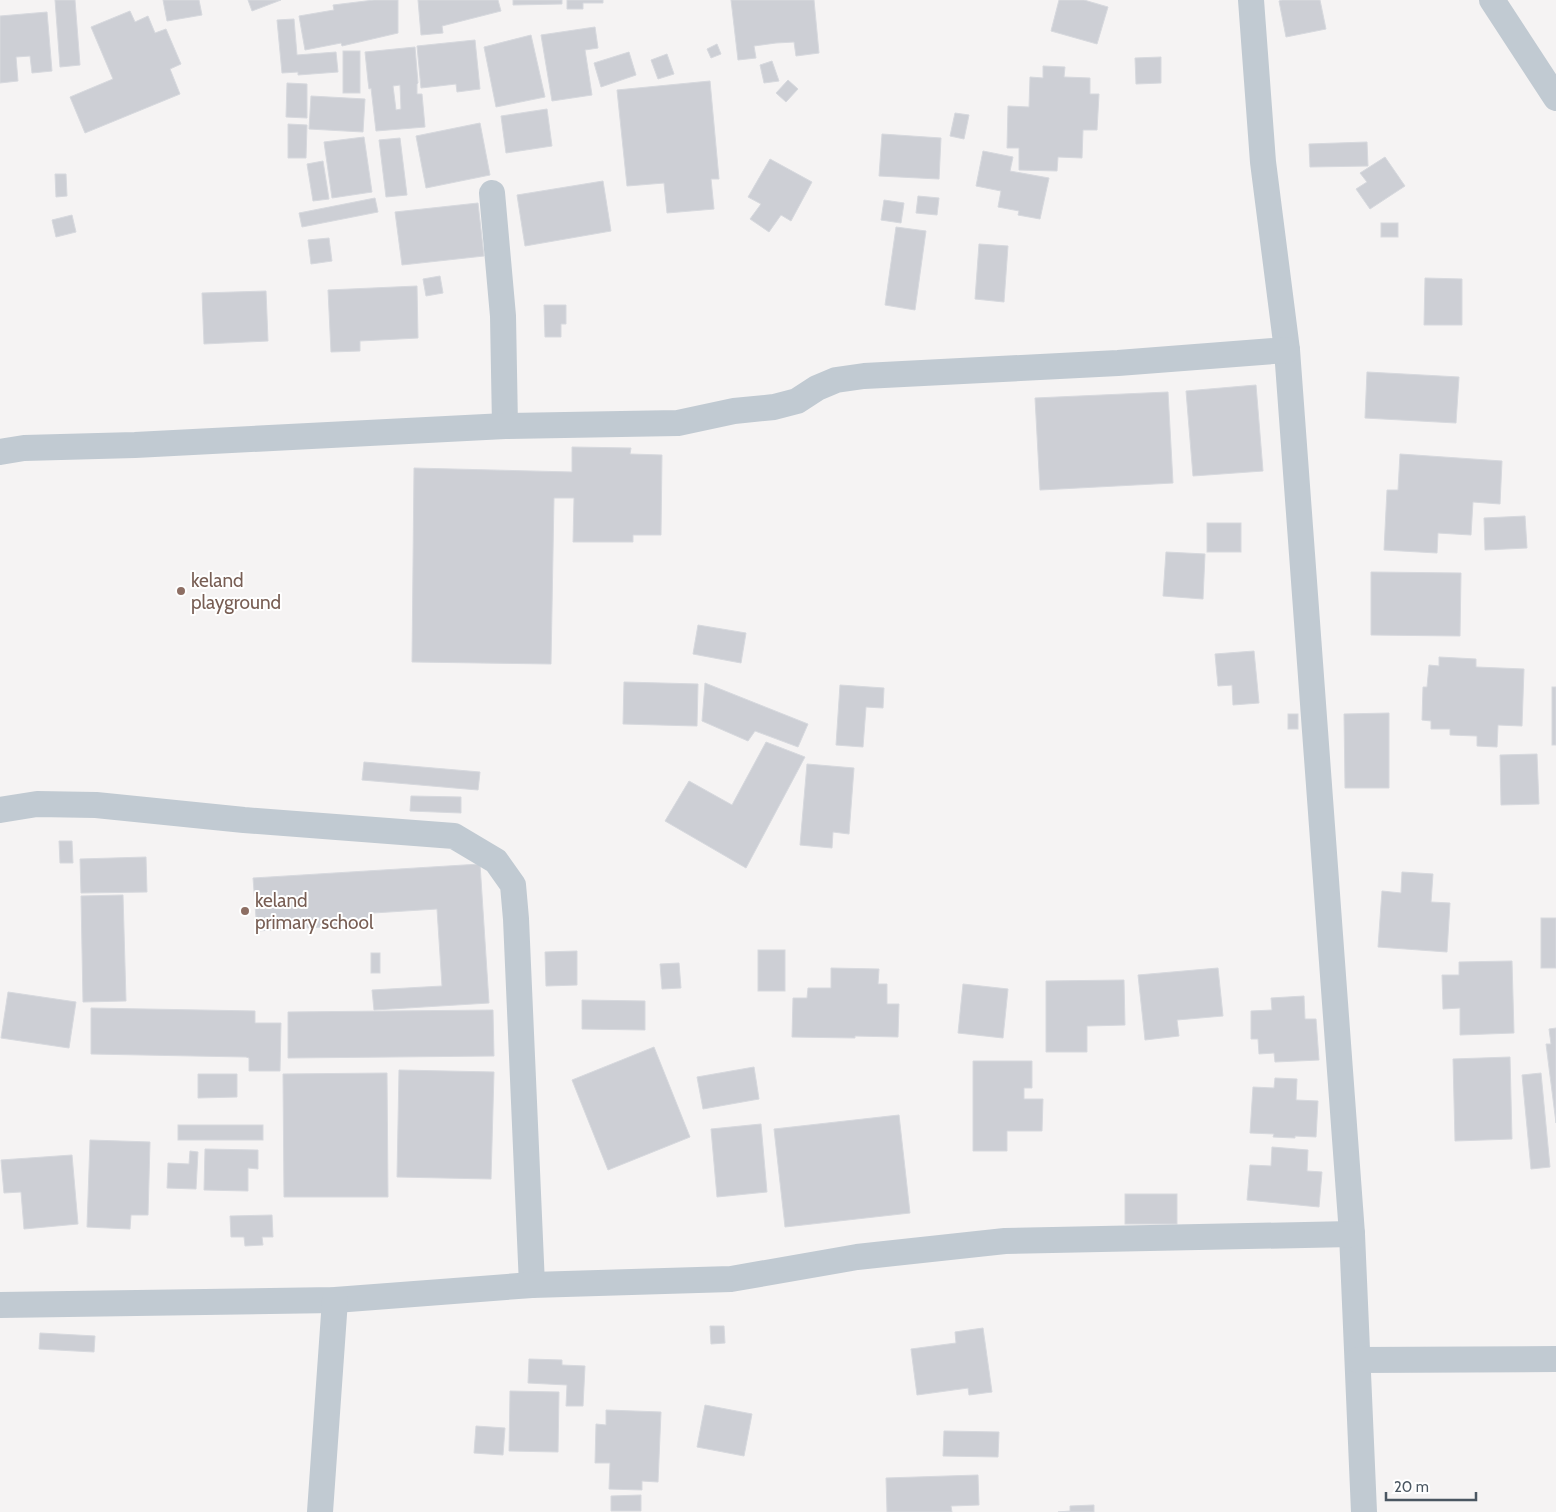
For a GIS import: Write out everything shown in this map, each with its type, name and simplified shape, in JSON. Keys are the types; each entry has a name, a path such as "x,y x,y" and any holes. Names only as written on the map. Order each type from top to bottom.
{"street":[{"path":"1251,0 1263,162 1287,350 1352,1234 1364,1512"},
{"path":"1492,0 1556,98"},
{"path":"492,193 503,316 504,426"},
{"path":"0,452 24,448 155,444 504,426 678,423 734,411 774,407 797,401 836,380 864,376 1118,363 1287,350"},
{"path":"0,810 37,804 96,805 244,820 454,836 496,861 513,885 516,919 532,1285"},
{"path":"0,1305 335,1300 532,1285 731,1279 857,1257 1005,1241 1352,1234"},
{"path":"320,1512 335,1300"},
{"path":"1358,1360 1556,1359"}],"building":[{"path":"55,0 75,0 80,65 60,67"},
{"path":"163,0 199,0 202,15 167,21"},
{"path":"248,0 281,0 252,11"},
{"path":"374,0 398,0 398,33 342,46 341,43 305,50 299,16 334,10 333,5"},
{"path":"418,0 498,0 501,11 442,26 443,33 421,35"},
{"path":"513,0 562,0 562,4 513,5"},
{"path":"567,0 603,0 603,3 583,3 583,9 567,9"},
{"path":"731,0 814,0 819,53 796,56 794,42 776,43 754,46 756,58 738,60"},
{"path":"1059,0 1084,0 1108,7 1097,44 1051,31"},
{"path":"1320,0 1326,29 1286,37 1279,1"},
{"path":"130,11 135,22 148,16 155,33 166,29 181,64 170,69 180,94 85,133 70,97 113,79 91,27"},
{"path":"47,12 52,71 32,73 30,56 16,57 18,81 0,83 0,16"},
{"path":"294,19 297,55 336,52 338,72 298,75 298,72 282,73 277,20"},
{"path":"595,27 598,48 585,50 592,95 552,101 541,35"},
{"path":"531,35 545,97 496,107 484,47"},
{"path":"475,40 480,89 457,92 456,84 421,88 417,46"},
{"path":"717,44 721,54 711,58 707,49"},
{"path":"415,47 417,94 422,94 425,127 376,131 365,52","holes":["400,85 401,109 396,110 393,86"]},
{"path":"343,51 360,51 360,93 343,93"},
{"path":"629,52 636,75 601,87 594,63"},
{"path":"667,54 674,74 658,79 651,60"},
{"path":"1161,57 1161,83 1136,84 1135,58"},
{"path":"772,61 779,81 764,83 760,65"},
{"path":"1043,66 1065,67 1064,77 1090,78 1090,94 1099,94 1097,130 1083,130 1082,158 1058,157 1057,171 1019,170 1019,148 1007,148 1008,106 1029,107 1030,77 1043,78"},
{"path":"788,80 798,89 786,102 776,93"},
{"path":"710,81 719,179 711,179 714,209 667,213 664,183 627,186 617,90"},
{"path":"287,83 307,84 307,118 286,117"},
{"path":"311,96 365,99 363,132 309,129"},
{"path":"547,109 552,146 506,153 501,116"},
{"path":"955,113 969,115 964,139 950,136"},
{"path":"480,123 490,175 426,188 416,136"},
{"path":"288,124 307,125 306,158 288,158"},
{"path":"882,134 941,138 939,179 879,176"},
{"path":"364,137 372,192 332,198 324,142"},
{"path":"400,138 407,195 386,197 379,140"},
{"path":"1367,142 1368,166 1310,167 1309,144"},
{"path":"983,151 1013,157 1010,171 1049,178 1040,219 1018,215 1019,211 998,207 1001,191 976,186"},
{"path":"1385,157 1405,186 1370,209 1356,189 1367,182 1360,173"},
{"path":"770,159 812,182 791,221 781,215 769,232 750,219 761,204 748,197"},
{"path":"323,161 329,199 313,201 307,164"},
{"path":"55,174 66,174 67,196 56,197"},
{"path":"603,181 611,231 525,246 517,195"},
{"path":"918,196 939,198 937,215 916,213"},
{"path":"375,198 378,212 302,227 299,213"},
{"path":"884,200 904,203 901,223 881,220"},
{"path":"478,203 484,256 402,265 395,212"},
{"path":"72,215 76,232 56,237 52,220"},
{"path":"1381,223 1398,223 1398,237 1381,237"},
{"path":"896,227 926,231 915,310 885,305"},
{"path":"329,238 332,261 311,264 308,240"},
{"path":"979,244 1008,246 1004,302 975,299"},
{"path":"440,276 443,293 426,296 423,279"},
{"path":"1425,278 1462,279 1462,325 1424,325"},
{"path":"417,286 418,338 360,341 360,351 331,352 328,290"},
{"path":"266,291 268,341 204,344 202,293"},
{"path":"544,305 566,305 566,324 561,324 561,337 545,337"},
{"path":"1367,372 1459,377 1456,423 1365,418"},
{"path":"1256,385 1263,471 1193,476 1186,391"},
{"path":"1168,392 1173,483 1040,490 1035,398"},
{"path":"572,447 631,448 630,454 662,455 661,535 633,535 633,542 573,542 574,498 554,498 551,664 412,662 414,468 572,472"},
{"path":"1400,454 1502,461 1500,504 1473,502 1471,535 1438,533 1437,553 1384,550 1387,490 1398,490"},
{"path":"1525,516 1527,548 1485,550 1484,518"},
{"path":"1207,523 1241,523 1241,552 1207,552"},
{"path":"1166,552 1205,554 1203,599 1163,596"},
{"path":"1371,572 1461,573 1460,636 1371,635"},
{"path":"698,625 746,633 741,663 693,654"},
{"path":"1254,651 1259,703 1233,705 1232,685 1218,686 1215,654"},
{"path":"1439,657 1476,659 1476,667 1524,669 1522,726 1498,725 1497,747 1477,746 1477,736 1450,735 1450,729 1431,729 1431,721 1422,720 1423,687 1427,687 1429,665 1439,666"},
{"path":"624,682 698,684 697,726 623,724"},
{"path":"705,683 808,724 798,747 755,731 748,741 702,721"},
{"path":"840,685 884,688 883,708 866,707 863,747 836,745"},
{"path":"1552,687 1556,687 1556,745 1552,745"},
{"path":"1389,713 1389,788 1345,788 1344,714"},
{"path":"1288,714 1298,714 1298,729 1288,729"},
{"path":"766,742 805,757 746,868 665,821 689,781 732,805"},
{"path":"1537,754 1539,804 1501,805 1500,755"},
{"path":"364,762 480,772 478,790 362,780"},
{"path":"807,764 854,768 849,834 833,832 832,848 800,845"},
{"path":"411,796 461,797 461,813 410,811"},
{"path":"59,841 72,841 73,863 60,863"},
{"path":"146,857 147,892 81,893 80,859"},
{"path":"480,864 489,1003 374,1010 372,990 442,986 437,909 373,913 373,924 257,931 253,878"},
{"path":"1402,872 1433,874 1431,902 1450,903 1447,952 1378,947 1382,891 1401,893"},
{"path":"123,895 126,1001 83,1002 81,896"},
{"path":"1541,918 1556,918 1556,968 1541,968"},
{"path":"758,950 785,950 785,991 758,991"},
{"path":"577,951 577,985 546,986 545,952"},
{"path":"371,953 380,953 380,973 371,973"},
{"path":"1512,961 1514,1033 1460,1035 1460,1008 1443,1009 1442,975 1459,975 1459,962"},
{"path":"679,963 681,988 662,989 660,964"},
{"path":"831,968 879,969 878,984 887,984 887,1004 899,1004 898,1037 792,1037 793,998 807,998 808,988 831,988"},
{"path":"1218,968 1223,1016 1177,1020 1179,1036 1145,1040 1138,975"},
{"path":"1124,980 1125,1025 1087,1026 1087,1052 1046,1052 1046,981"},
{"path":"963,984 1008,989 1003,1038 958,1033"},
{"path":"8,992 76,1002 69,1048 1,1038"},
{"path":"1304,996 1305,1019 1316,1019 1319,1060 1275,1062 1274,1053 1259,1054 1258,1039 1251,1039 1251,1011 1272,1010 1271,998"},
{"path":"582,1000 645,1001 645,1030 582,1029"},
{"path":"91,1008 255,1011 255,1023 281,1023 280,1071 249,1071 249,1058 246,1057 91,1054"},
{"path":"493,1010 494,1056 288,1058 288,1012"},
{"path":"1556,1028 1556,1123 1546,1044 1551,1044 1549,1029"},
{"path":"654,1047 690,1137 608,1170 572,1080"},
{"path":"1510,1057 1512,1139 1455,1141 1453,1059"},
{"path":"973,1061 1032,1061 1032,1088 1024,1088 1024,1099 1043,1099 1042,1131 1007,1131 1007,1151 973,1151"},
{"path":"754,1067 759,1099 703,1109 697,1077"},
{"path":"399,1070 494,1072 491,1179 397,1177"},
{"path":"387,1073 388,1197 284,1197 283,1074"},
{"path":"1541,1073 1550,1167 1531,1169 1522,1075"},
{"path":"198,1074 237,1074 237,1097 198,1098"},
{"path":"1275,1078 1297,1079 1296,1100 1318,1101 1316,1137 1273,1137 1274,1134 1250,1133 1253,1087 1274,1088"},
{"path":"899,1115 910,1213 785,1227 774,1129"},
{"path":"761,1124 767,1192 717,1197 711,1129"},
{"path":"178,1125 263,1125 263,1140 178,1140"},
{"path":"90,1140 150,1142 148,1215 131,1215 130,1229 87,1227"},
{"path":"1272,1147 1308,1150 1307,1171 1322,1172 1319,1207 1247,1200 1250,1165 1271,1166"},
{"path":"205,1149 258,1150 258,1169 248,1168 248,1191 204,1190"},
{"path":"190,1151 198,1152 196,1189 167,1188 168,1163 189,1164"},
{"path":"72,1155 78,1224 24,1229 21,1192 4,1193 1,1160"},
{"path":"1125,1194 1177,1194 1177,1224 1125,1224"},
{"path":"272,1215 273,1237 262,1237 263,1245 245,1246 244,1237 231,1237 230,1216"},
{"path":"710,1326 724,1326 725,1343 711,1344"},
{"path":"983,1328 992,1392 969,1395 968,1388 917,1395 911,1349 956,1343 955,1332"},
{"path":"40,1333 95,1336 94,1352 39,1349"},
{"path":"529,1359 562,1360 562,1365 585,1366 583,1406 566,1406 567,1385 528,1383"},
{"path":"510,1391 559,1392 558,1452 509,1451"},
{"path":"705,1405 752,1414 744,1456 697,1447"},
{"path":"606,1410 661,1412 658,1482 642,1481 642,1490 609,1489 610,1463 595,1463 596,1424 606,1425"},
{"path":"476,1426 505,1428 503,1455 474,1453"},
{"path":"944,1431 999,1432 998,1457 943,1456"},
{"path":"978,1475 979,1505 951,1506 952,1512 887,1512 886,1478"},
{"path":"641,1495 641,1511 611,1511 611,1496"},
{"path":"1094,1505 1094,1512 1058,1512 1070,1511 1070,1506"}],"place":[{"name":"keland playground","path":"181,591"},
{"name":"keland primary school","path":"245,911"}]}
